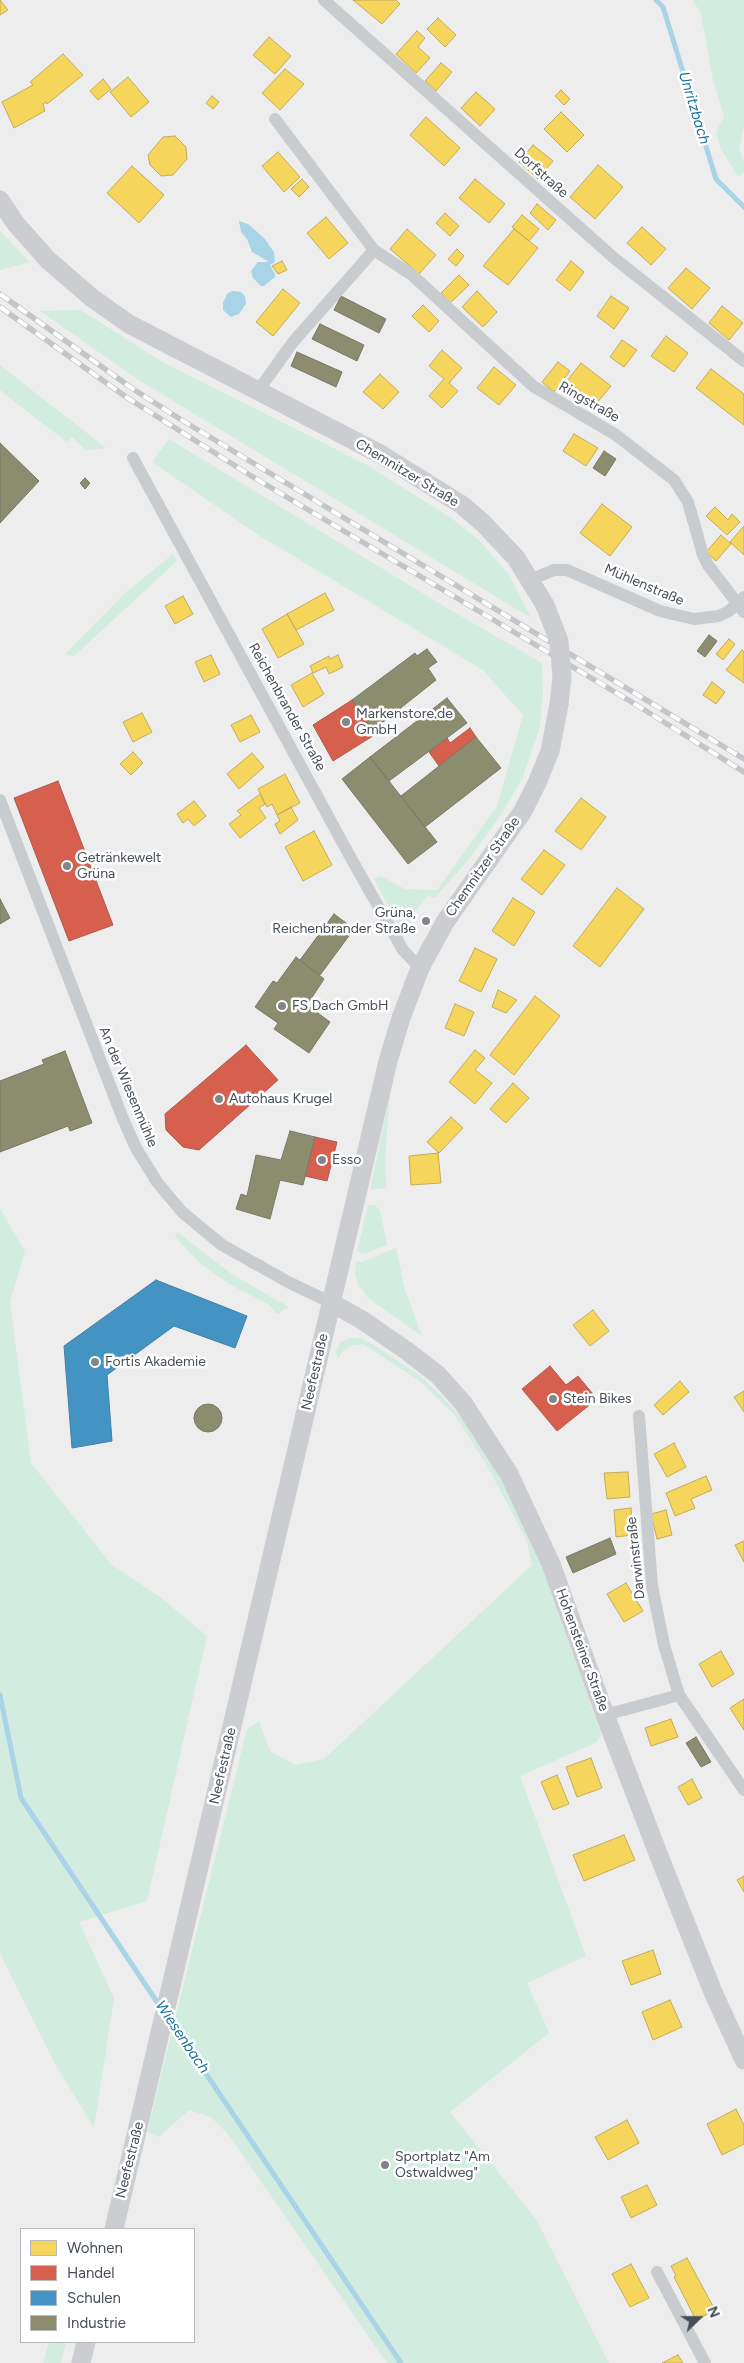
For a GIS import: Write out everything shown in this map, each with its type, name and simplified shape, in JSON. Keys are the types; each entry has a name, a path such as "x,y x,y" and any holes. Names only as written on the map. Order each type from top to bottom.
{"main road":[{"name":"Chemnitzer Straße","path":"0,200 16,224 48,260 92,298 129,324 162,343 382,455 462,505 504,544 530,580 545,605 559,641 562,677 560,704 550,751 522,811 445,922 420,968 401,1018 388,1061 332,1303"},
{"name":"Hohensteiner Straße","path":"332,1303 370,1325 438,1375 463,1403 487,1437 509,1474 551,1564 605,1716 713,1992 744,2060"},
{"name":"Neefestraße","path":"114,2228 332,1303"},
{"path":"81,2363 86,2343"}],"street":[{"name":"Dorfstraße","path":"324,0 348,24 419,83 614,258 744,361"},
{"name":"Ringstraße","path":"275,119 374,250 412,275 533,386 622,439 674,480 688,502 703,555 708,565 742,605"},
{"path":"258,391 293,342 374,250"},
{"name":"Reichenbrander Straße","path":"133,458 352,860 404,950 420,968"},
{"name":"Mühlenstraße","path":"530,580 554,570 567,570 660,611 684,618 707,619 742,605"},
{"name":"An der Wiesenmühle","path":"0,800 123,1119 136,1148 157,1182 182,1212 222,1245 290,1284 332,1303"},
{"name":"Darwinstraße","path":"639,1416 652,1586 664,1644 679,1695 744,1790"},
{"path":"605,1716 679,1695"},
{"path":"657,2272 704,2363"}],"green space":[{"path":"693,0 744,0 744,126 739,149 744,160 744,172 738,177 721,149 716,133 724,116 713,80 701,14"},
{"path":"0,231 30,262 0,270"},
{"path":"81,310 164,363 367,465 451,518 478,539 509,575 531,618 137,379 40,311"},
{"path":"0,365 106,448 86,450 72,437 67,442 38,420 0,390"},
{"path":"169,439 447,608 542,663 543,691 540,727 522,779 502,813 470,858 435,898 427,895 402,932 374,879 380,876 405,889 437,890 497,806 523,715 483,670 260,536 152,462"},
{"path":"173,554 177,561 74,656 65,654 125,593"},
{"path":"390,1095 385,1158 386,1188 370,1190"},
{"path":"368,1205 374,1205 380,1210 387,1245 363,1254 357,1252"},
{"path":"0,1209 25,1251 10,1302 31,1463 111,1564 160,1597 207,1636 147,1901 79,1922 114,1998 94,2128 54,2062 0,1953"},
{"path":"177,1232 233,1275 289,1307 277,1314 268,1304 229,1284 202,1265 175,1237"},
{"path":"396,1248 405,1290 422,1336 368,1298 358,1284 355,1274 356,1261 362,1262"},
{"path":"350,1338 361,1338 420,1376 458,1414 495,1468 538,1556 601,1734 597,1742 520,1776 586,1956 527,1983 549,2033 450,2112 536,2219 609,2363 387,2363 228,2134 211,2117 189,2110 159,2137 147,2132 247,1729 259,1721 270,1751 295,1765 324,1759 532,1565 527,1541 488,1467 456,1417 421,1382 363,1344 353,1345 344,1350 338,1358 335,1351 341,1342"},
{"path":"49,2343 66,2343 61,2363 43,2363"}],"water":[{"path":"239,221 248,224 264,238 274,252 275,262 270,265 275,277 264,286 261,286 253,278 251,271 258,262 269,262 252,252 247,239 241,232"},
{"path":"232,291 241,292 245,296 246,304 239,314 231,317 223,310 223,303 227,294"}],"building: Wohnen":[{"path":"0,0 8,10 0,15"},
{"path":"353,0 396,0 400,4 382,24"},
{"path":"438,18 456,35 445,47 427,29"},
{"path":"417,31 425,38 418,47 430,58 416,73 396,54"},
{"path":"269,37 291,56 275,74 253,55"},
{"path":"63,54 83,75 47,104 46,102 43,104 45,111 14,128 2,102 33,85 30,82"},
{"path":"441,63 452,72 436,91 425,81"},
{"path":"285,69 304,84 280,110 262,93"},
{"path":"128,77 149,102 131,117 110,92"},
{"path":"103,79 111,89 98,100 90,91"},
{"path":"561,90 570,99 564,105 555,96"},
{"path":"476,92 495,109 480,126 461,108"},
{"path":"212,96 219,102 213,109 206,103"},
{"path":"561,112 584,135 567,152 544,129"},
{"path":"426,117 460,148 444,166 410,135"},
{"path":"175,136 186,147 187,159 173,175 161,176 150,165 148,155 163,137"},
{"path":"533,145 553,161 538,179 519,162"},
{"path":"278,152 300,177 284,192 262,166"},
{"path":"598,165 623,187 595,219 570,197"},
{"path":"132,166 164,195 139,223 107,193"},
{"path":"302,179 309,187 299,197 291,189"},
{"path":"475,179 505,204 489,223 459,198"},
{"path":"537,204 556,220 548,230 530,213"},
{"path":"445,213 459,226 450,236 436,223"},
{"path":"522,215 539,229 529,241 512,227"},
{"path":"326,217 348,243 329,259 307,233"},
{"path":"642,227 666,249 651,265 627,243"},
{"path":"407,229 436,255 419,274 390,249"},
{"path":"514,229 538,248 508,285 483,266"},
{"path":"457,249 464,256 456,266 448,259"},
{"path":"282,261 287,270 278,274 272,266"},
{"path":"571,261 584,272 570,291 556,280"},
{"path":"686,268 710,288 692,309 668,288"},
{"path":"459,275 469,285 450,303 441,293"},
{"path":"283,289 300,303 273,336 256,322"},
{"path":"477,291 497,312 483,327 462,307"},
{"path":"611,296 629,308 614,329 597,316"},
{"path":"423,305 439,321 429,332 412,316"},
{"path":"722,306 743,323 729,340 709,323"},
{"path":"666,336 688,353 674,372 651,356"},
{"path":"622,340 637,350 624,367 610,357"},
{"path":"442,350 462,368 449,383 458,391 442,408 429,396 444,379 429,366"},
{"path":"558,362 570,371 554,392 542,382"},
{"path":"581,363 611,386 596,404 567,381"},
{"path":"494,367 516,385 499,405 477,388"},
{"path":"711,369 744,394 744,425 696,388"},
{"path":"380,374 399,392 383,409 363,392"},
{"path":"574,434 598,448 586,466 563,451"},
{"path":"602,504 632,527 610,556 580,533"},
{"path":"715,507 728,520 732,514 740,522 727,535 706,516"},
{"path":"744,526 744,555 730,542"},
{"path":"721,535 731,544 716,561 706,552"},
{"path":"325,593 334,610 296,630 287,614"},
{"path":"183,596 193,614 175,624 165,606"},
{"path":"287,614 304,644 278,658 262,629"},
{"path":"729,639 735,644 723,660 716,654"},
{"path":"742,650 744,652 744,683 726,670"},
{"path":"211,655 220,674 204,682 195,662"},
{"path":"338,655 343,667 329,674 326,667 313,673 310,666 329,656 330,659"},
{"path":"312,673 324,694 303,707 291,685"},
{"path":"712,682 725,692 716,704 703,695"},
{"path":"142,713 152,732 133,742 123,722"},
{"path":"251,715 260,732 240,742 231,725"},
{"path":"133,752 143,763 131,775 120,764"},
{"path":"252,753 264,767 239,789 227,774"},
{"path":"285,774 300,803 277,815 272,804 267,807 258,789"},
{"path":"260,794 265,804 259,808 266,818 240,838 229,824 241,815 237,811"},
{"path":"581,798 606,817 581,850 555,831"},
{"path":"194,801 206,816 194,826 188,819 183,823 177,814"},
{"path":"291,807 298,820 280,834 275,824 280,821 277,815"},
{"path":"314,831 332,865 303,881 285,847"},
{"path":"544,850 565,865 542,895 521,879"},
{"path":"617,888 644,909 600,967 573,946"},
{"path":"513,898 535,912 514,946 492,931"},
{"path":"475,948 497,959 481,992 459,981"},
{"path":"498,990 517,1000 506,1013 492,1007"},
{"path":"535,996 560,1016 514,1075 490,1055"},
{"path":"455,1004 474,1012 464,1036 445,1028"},
{"path":"475,1050 485,1058 475,1070 492,1083 475,1104 449,1082"},
{"path":"513,1083 529,1098 506,1123 490,1109"},
{"path":"451,1117 463,1128 439,1153 427,1142"},
{"path":"438,1153 441,1183 411,1185 409,1156"},
{"path":"593,1310 609,1331 590,1346 573,1325"},
{"path":"680,1381 689,1392 663,1415 654,1405"},
{"path":"744,1391 744,1412 734,1397"},
{"path":"674,1443 686,1467 667,1477 654,1454"},
{"path":"628,1472 630,1497 607,1499 604,1473"},
{"path":"706,1476 712,1490 691,1499 695,1508 675,1516 666,1493"},
{"path":"631,1508 633,1535 616,1537 614,1510"},
{"path":"666,1510 672,1535 657,1539 651,1514"},
{"path":"744,1541 744,1562 735,1545"},
{"path":"626,1583 643,1611 624,1622 607,1594"},
{"path":"721,1651 734,1674 712,1687 699,1664"},
{"path":"744,1699 744,1730 730,1708"},
{"path":"671,1719 678,1737 651,1746 645,1728"},
{"path":"591,1758 602,1788 577,1797 566,1767"},
{"path":"557,1775 569,1804 553,1810 541,1782"},
{"path":"692,1779 702,1798 688,1805 678,1787"},
{"path":"624,1835 635,1860 584,1881 573,1855"},
{"path":"744,1876 744,1892 737,1880"},
{"path":"653,1950 661,1974 631,1985 622,1961"},
{"path":"670,2000 682,2027 653,2040 642,2012"},
{"path":"736,2109 744,2125 744,2144 722,2155 707,2124"},
{"path":"627,2120 639,2143 608,2160 595,2137"},
{"path":"647,2185 657,2205 631,2218 621,2197"},
{"path":"687,2258 715,2310 696,2320 674,2277 676,2276 671,2266"},
{"path":"631,2264 649,2298 630,2307 612,2274"},
{"path":"678,2355 683,2363 662,2363"}],"building: Handel":[{"path":"352,700 376,734 333,761 313,725"},
{"path":"470,728 476,737 439,766 429,752 447,738 450,743"},
{"path":"58,781 113,925 69,941 14,798"},
{"path":"246,1045 278,1080 199,1150 183,1147 166,1130 165,1114"},
{"path":"315,1137 337,1142 327,1181 305,1176"},
{"path":"550,1366 566,1385 578,1376 597,1399 557,1431 522,1389"}],"building: Schulen":[{"name":"Fortis Akademie","path":"156,1280 247,1316 235,1348 174,1326 107,1375 112,1441 72,1448 64,1346"}],"building: Industrie":[{"path":"341,296 386,319 379,333 334,310"},
{"path":"320,324 364,345 357,361 312,339"},
{"path":"297,352 342,372 336,387 291,366"},
{"path":"0,443 39,481 0,523"},
{"path":"604,451 616,459 605,476 593,468"},
{"path":"85,478 90,483 85,489 80,483"},
{"path":"709,635 717,641 705,657 697,651"},
{"path":"427,649 437,662 428,668 436,680 373,730 352,700 415,653 417,656"},
{"path":"447,698 467,723 389,781 370,757"},
{"path":"476,737 501,768 425,827 401,796"},
{"path":"370,757 437,842 408,864 342,779"},
{"path":"0,899 10,918 0,924"},
{"path":"334,914 354,929 320,975 300,960"},
{"name":"FS Dach GmbH","path":"296,957 324,979 307,1005 330,1022 309,1053 274,1029 278,1023 255,1007 273,981 277,983"},
{"path":"65,1051 92,1123 70,1131 68,1126 0,1152 0,1081 44,1064 42,1060"},
{"path":"290,1131 315,1137 303,1185 280,1180 270,1219 236,1209 241,1194 247,1196 256,1155 281,1160"},
{"path":"208,1404 218,1408 222,1418 218,1428 208,1432 198,1428 194,1418 198,1408"},
{"path":"610,1538 616,1554 573,1573 566,1557"},
{"path":"696,1737 711,1762 701,1767 686,1743"}],"waterway":[{"name":"Unritzbach","path":"656,0 663,7 716,179 744,207"},
{"name":"Wiesenbach","path":"0,1695 21,1798 161,2008"},
{"name":"Wiesenbach","path":"169,2019 401,2363"}],"railway":[{"path":"0,294 133,389 180,419 744,759"},
{"path":"0,307 126,397 253,477 630,701 744,772"}],"place":[{"name":"Markenstore.de GmbH","path":"346,722"},
{"name":"Getränkewelt Grüna","path":"67,866"},
{"name":"Grüna, Reichenbrander Straße","path":"426,921"},
{"name":"FS Dach GmbH","path":"282,1006"},
{"name":"Autohaus Krugel","path":"219,1099"},
{"name":"Esso","path":"322,1160"},
{"name":"Fortis Akademie","path":"95,1362"},
{"name":"Stein Bikes","path":"553,1399"},
{"name":"Sportplatz \"Am Ostwaldweg\"","path":"385,2165"}]}
